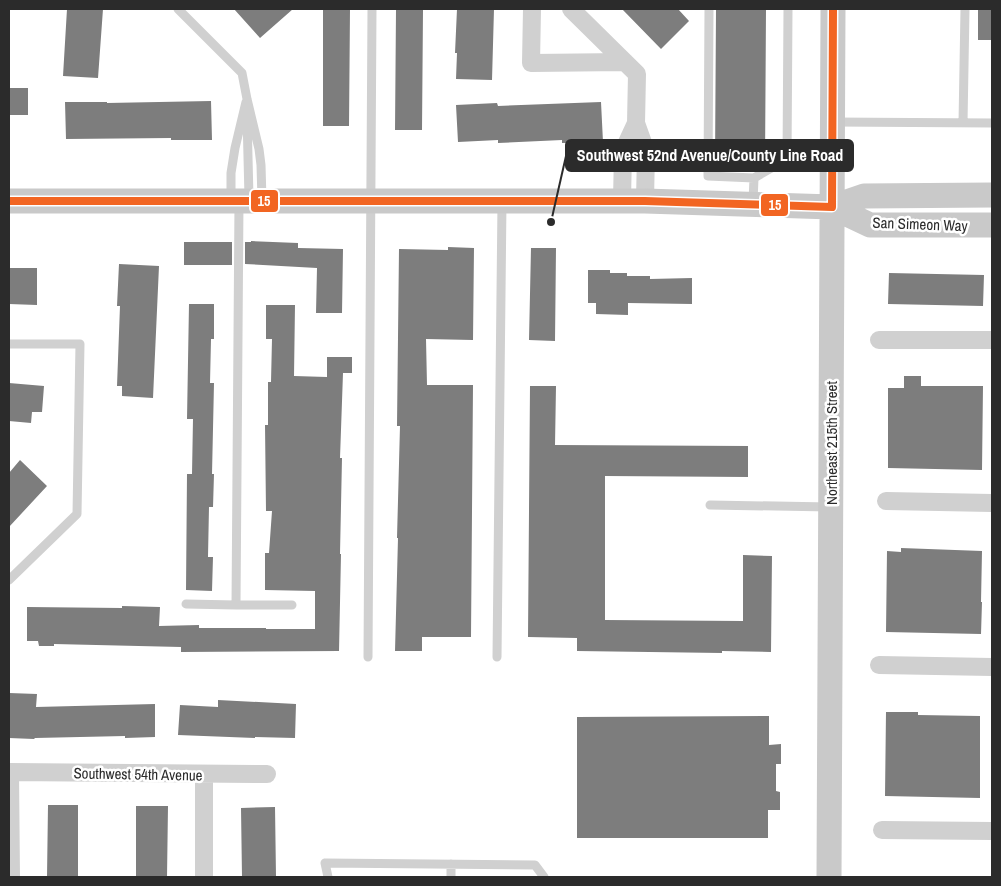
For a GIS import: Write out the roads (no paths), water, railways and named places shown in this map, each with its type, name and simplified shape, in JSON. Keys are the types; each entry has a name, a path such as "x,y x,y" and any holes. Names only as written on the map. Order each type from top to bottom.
{"street":[{"path":"532,9 531,63 625,62"},
{"path":"571,9 637,74 636,124 623,151 634,201"},
{"name":"Northeast 215th Street","path":"829,877 833,9"},
{"name":"San Simeon Way","path":"832,207 864,196 992,195"},
{"path":"9,201 634,201 832,207"},
{"name":"San Simeon Way","path":"832,207 870,225 992,225"},
{"path":"879,340 992,340"},
{"path":"886,501 992,503"},
{"path":"879,665 992,667"},
{"path":"10,772 11,877"},
{"name":"Southwest 54th Avenue","path":"10,772 267,774"},
{"path":"204,774 204,877"},
{"path":"882,830 992,831"}],"lane":[{"path":"178,9 242,73 261,165 245,201"},
{"path":"368,657 372,9"},
{"path":"709,9 708,176 754,178 787,159 788,9"},
{"path":"963,123 965,9"},
{"path":"245,201 231,173 247,99"},
{"path":"236,605 247,99"},
{"path":"833,122 992,123"},
{"path":"753,205 754,178"},
{"path":"497,657 502,201"},
{"path":"9,344 80,344 77,514 9,580"},
{"path":"710,505 831,507"},
{"path":"186,604 292,605"},
{"path":"328,877 326,863 535,865 544,877"},
{"path":"451,864 451,877"}],"place":[{"name":"Southwest 52nd Avenue/County Line Road","path":"551,222"}]}
